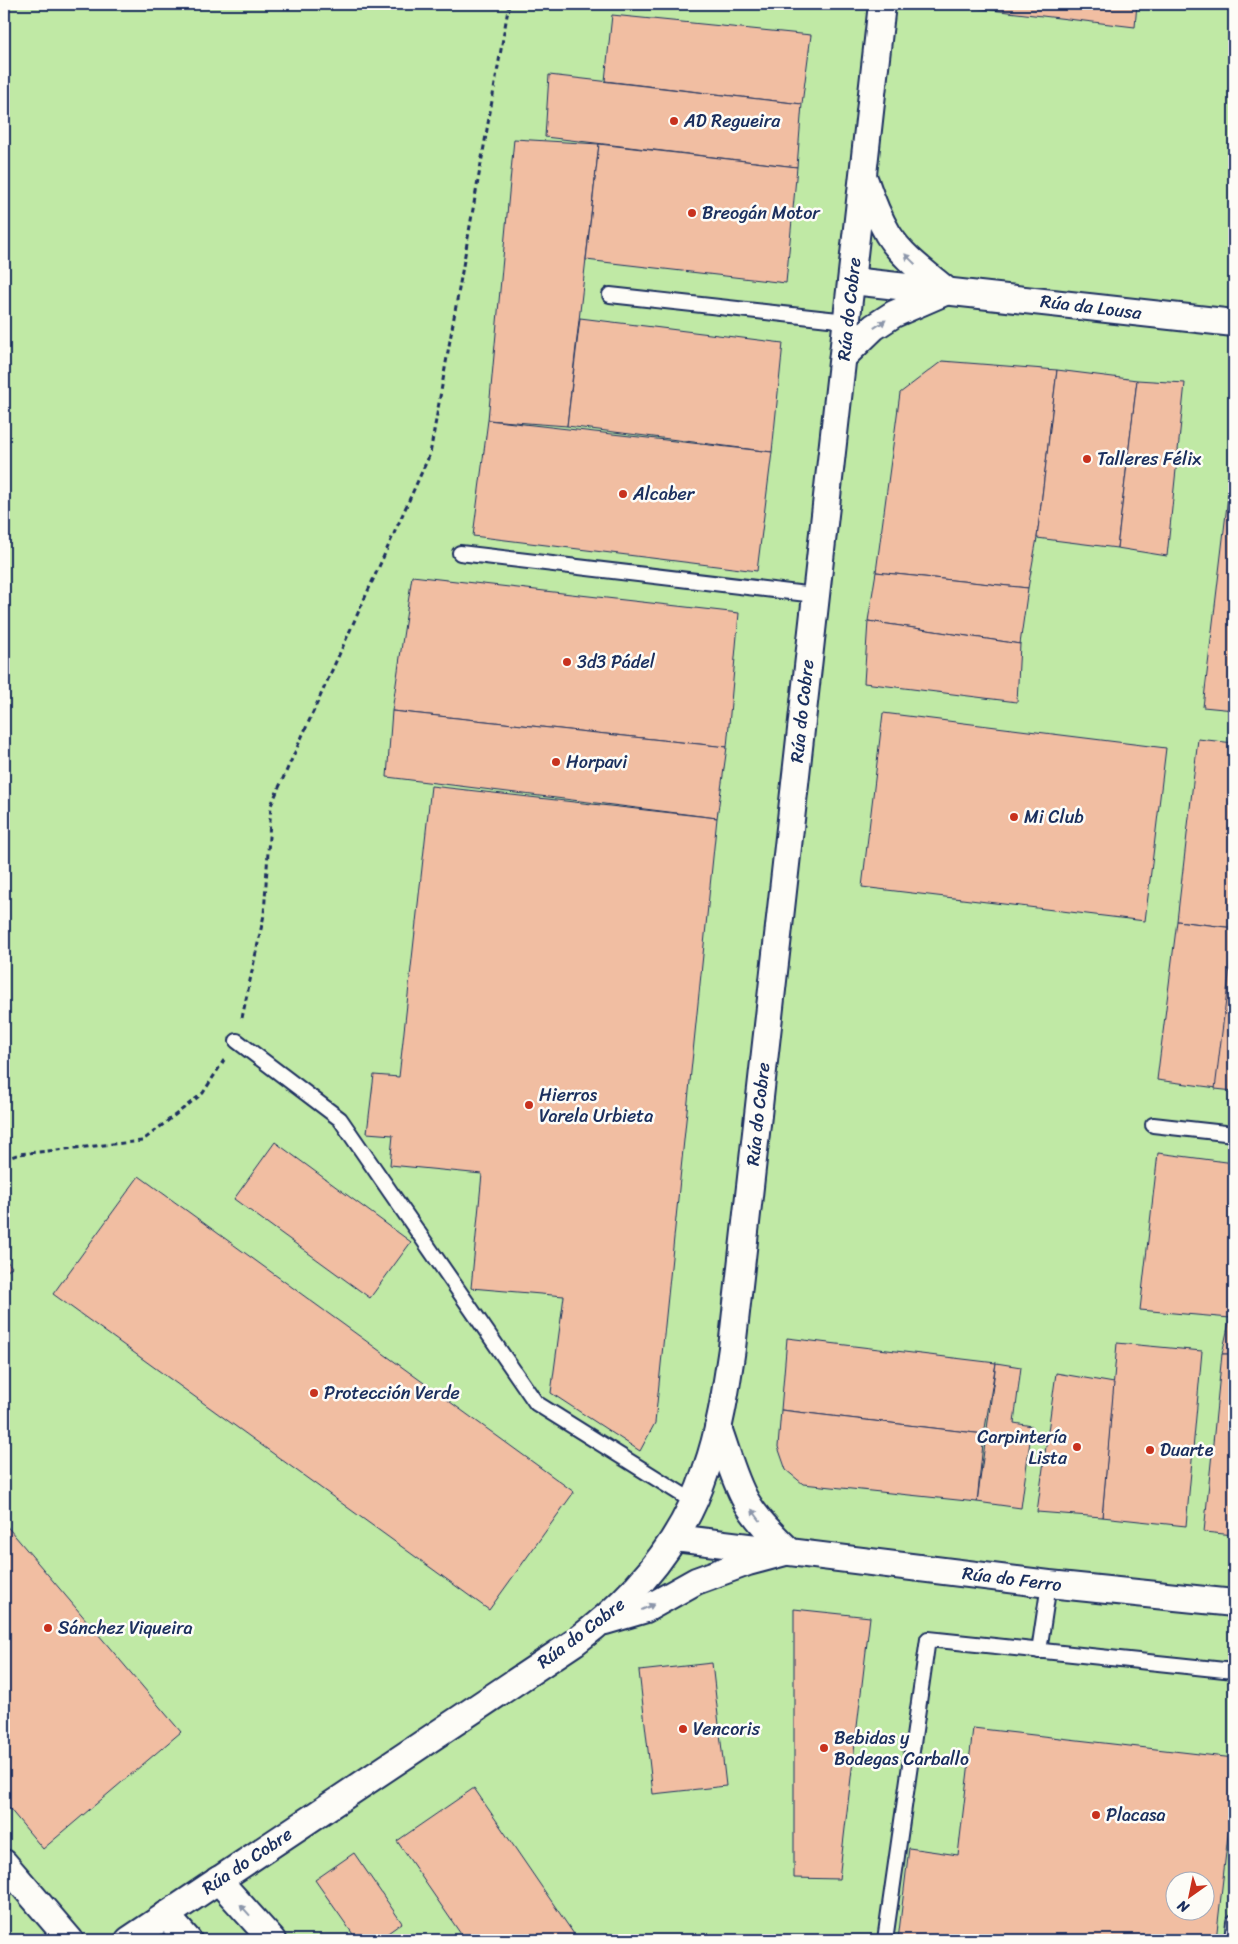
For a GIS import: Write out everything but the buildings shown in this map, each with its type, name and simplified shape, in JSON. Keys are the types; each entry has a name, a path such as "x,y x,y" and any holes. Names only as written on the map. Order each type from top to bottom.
{"street":[{"name":"Rúa do Cobre","path":"129,1940 575,1642 602,1622 634,1592 658,1563 675,1538 694,1502 706,1471 718,1428 732,1348 882,4"},
{"path":"863,175 876,213 889,236 909,258 947,291"},
{"name":"Rúa da Lousa","path":"852,281 1234,323"},
{"name":"Rúa da Lousa","path":"844,356 874,327 894,314 947,291"},
{"path":"718,1428 736,1481 747,1502 762,1522 789,1551"},
{"name":"Rúa do Ferro","path":"675,1538 1049,1584 1234,1603"},
{"name":"Rúa do Ferro","path":"602,1622 646,1609 696,1581 748,1562 789,1551"},
{"path":"4,1863 70,1940"},
{"path":"218,1880 272,1940"},
{"path":"166,1915 188,1940"}],"lane":[{"path":"610,295 848,321"},
{"path":"460,553 815,595"},
{"path":"237,1041 340,1119 536,1403 694,1502"},
{"path":"1153,1125 1234,1134"},
{"path":"1038,1651 1049,1584"},
{"path":"885,1940 928,1639 1234,1671"},
{"path":"1232,1940 1234,1922"}],"path":[{"path":"4,1160 18,1154 142,1141 203,1093 237,1041 264,916 271,806 430,454 508,4"}],"green space":[{"path":"4,4 1234,4 1234,1940 4,1940"}],"place":[{"name":"AD Regueira","path":"674,121"},
{"name":"Breogán Motor","path":"692,213"},
{"name":"Talleres Félix","path":"1087,459"},
{"name":"Alcaber","path":"623,494"},
{"name":"3d3 Pádel","path":"567,662"},
{"name":"Horpavi","path":"556,762"},
{"name":"Mi Club","path":"1014,817"},
{"name":"Hierros Varela Urbieta","path":"529,1105"},
{"name":"Protección Verde","path":"314,1393"},
{"name":"Carpintería Lista","path":"1077,1447"},
{"name":"Duarte","path":"1150,1450"},
{"name":"Sánchez Viqueira","path":"48,1628"},
{"name":"Vencoris","path":"683,1729"},
{"name":"Bebidas y Bodegas Carballo","path":"824,1748"},
{"name":"Placasa","path":"1096,1815"}]}
